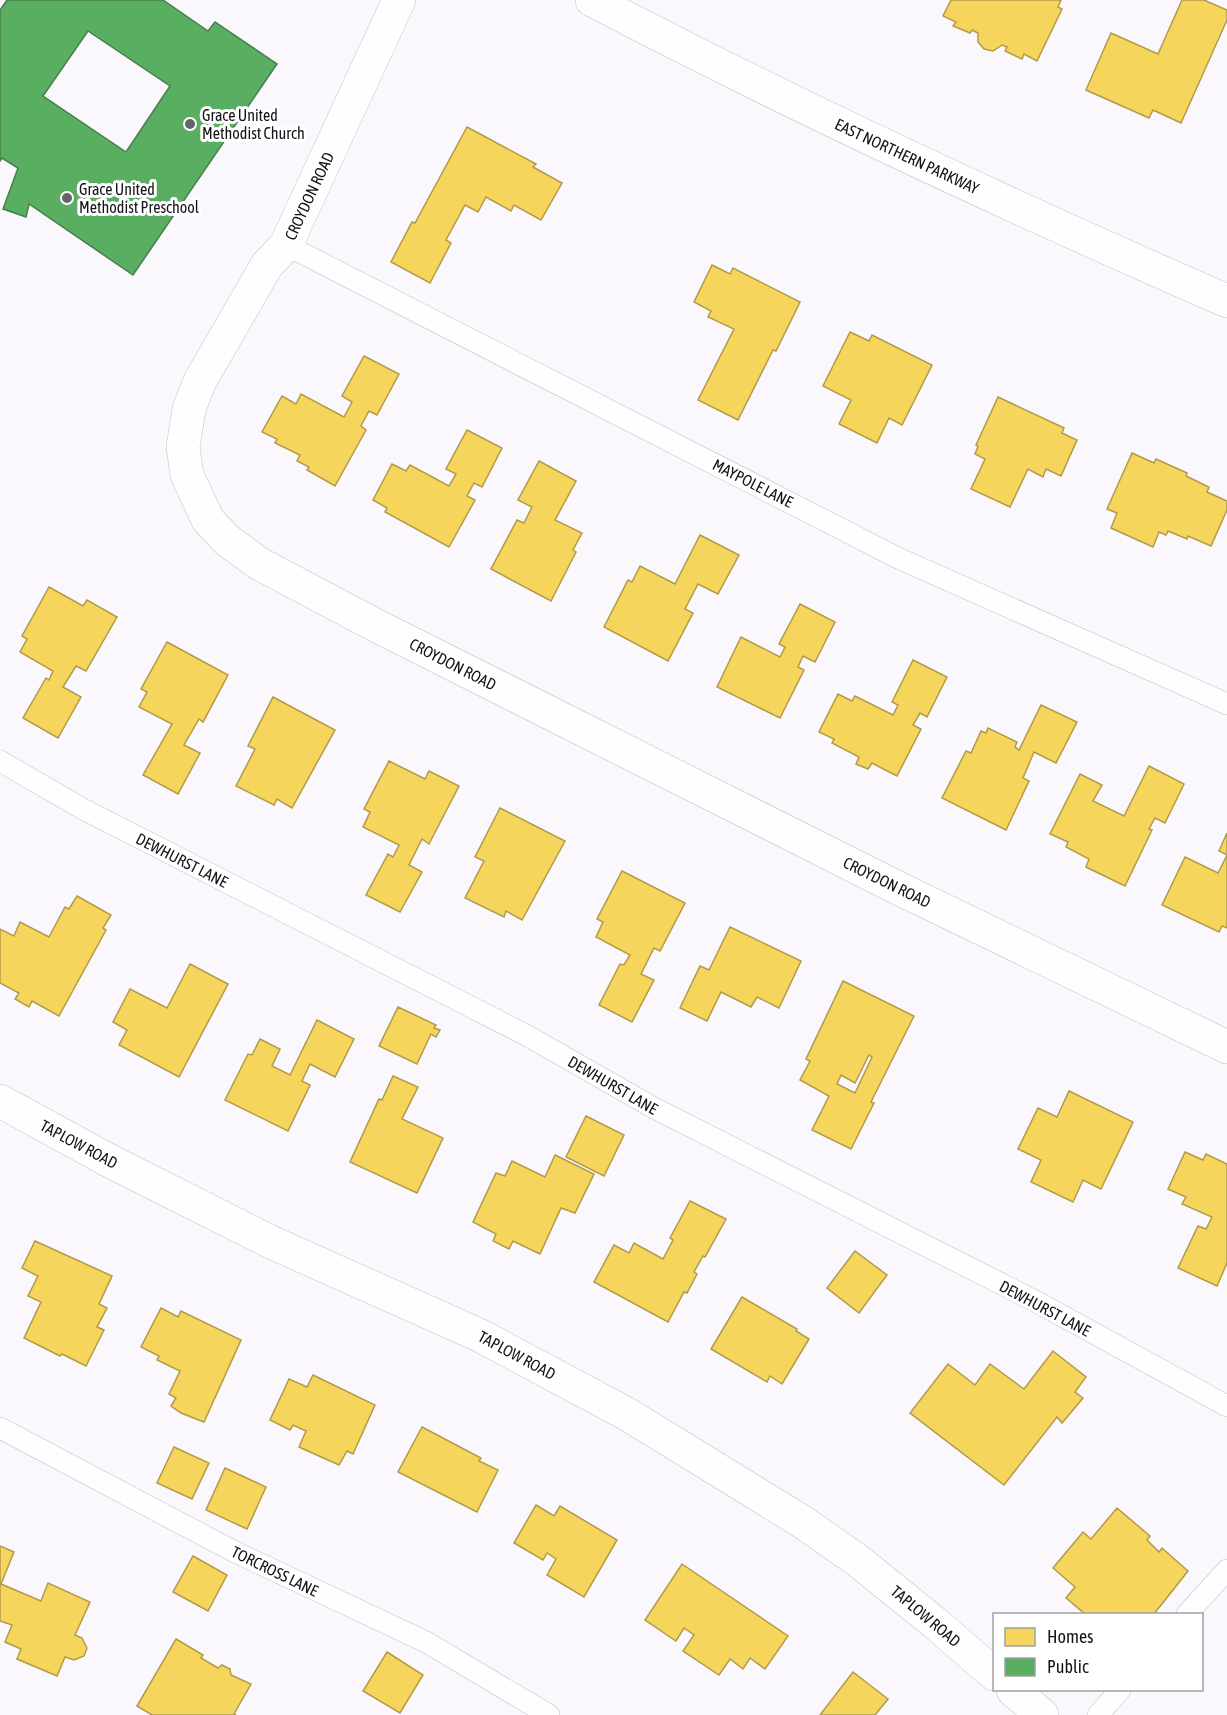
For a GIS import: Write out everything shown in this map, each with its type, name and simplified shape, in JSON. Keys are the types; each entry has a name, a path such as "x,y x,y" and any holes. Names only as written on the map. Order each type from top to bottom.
{"street":[{"name":"CROYDON ROAD","path":"399,0 286,245 267,266 200,381 189,409 183,447 187,475 208,520 227,540 258,563 388,631 902,890 1227,1047"},
{"name":"EAST NORTHERN PARKWAY","path":"592,0 720,67 1058,227 1227,301"},
{"name":"TAPLOW ROAD","path":"0,1101 108,1160 263,1238 479,1335 627,1414 801,1521 848,1553 993,1673"},
{"path":"1015,1691 1042,1715"}],"lane":[{"name":"MAYPOLE LANE","path":"286,245 898,558 1227,704"},
{"name":"DEWHURST LANE","path":"0,761 83,809 526,1035 654,1108 1037,1302 1227,1406"},
{"name":"TORCROSS LANE","path":"0,1428 235,1552 426,1642 549,1715"},
{"path":"1188,1613 1227,1570"},
{"path":"1098,1715 1118,1691"}],"building: Homes":[{"path":"951,0 1061,0 1058,7 1062,9 1037,61 1024,54 1022,59 1005,51 1007,47 1002,45 993,51 984,49 978,42 978,33 972,30 970,33 953,26 956,22 943,16"},
{"path":"1182,0 1204,0 1227,10 1227,20 1181,123 1153,110 1149,118 1086,90 1111,33 1158,54"},
{"path":"467,127 536,164 533,167 562,183 541,220 514,205 511,211 486,197 478,212 465,205 446,240 451,243 430,283 391,262"},
{"path":"712,265 730,274 733,268 800,302 738,420 698,400 734,329 708,317 711,311 694,302"},
{"path":"850,332 869,341 872,335 932,365 902,425 889,418 877,443 839,424 851,400 823,386"},
{"path":"364,356 399,374 377,415 369,411 361,426 366,430 335,486 307,470 309,467 297,461 300,455 275,443 277,439 262,432 282,396 296,404 301,394 344,417 352,402 342,396"},
{"path":"998,397 1064,428 1062,433 1077,440 1061,476 1046,469 1043,477 1028,469 1010,507 971,489 985,459 975,454 978,446 976,445"},
{"path":"467,430 502,448 482,487 474,483 467,496 475,500 449,547 385,512 387,508 373,500 392,464 406,471 410,465 449,486 456,474 446,469"},
{"path":"1132,453 1154,463 1156,459 1187,473 1186,476 1209,487 1207,492 1227,501 1227,510 1211,546 1188,536 1187,539 1168,531 1166,535 1159,532 1153,547 1111,528 1117,513 1107,509"},
{"path":"539,461 576,481 555,520 582,533 573,550 576,552 551,601 491,569 517,520 524,523 532,507 518,500"},
{"path":"700,535 739,555 718,594 698,584 685,609 693,613 668,661 604,627 628,580 632,582 640,566 675,584"},
{"path":"49,587 83,606 87,600 117,617 86,671 76,666 63,687 81,697 58,738 23,718 46,678 49,680 53,671 20,652 27,639 22,636"},
{"path":"800,604 835,622 815,662 803,656 798,667 804,670 780,718 717,687 741,637 780,657 785,647 779,644"},
{"path":"167,642 228,675 203,722 199,719 184,745 200,753 178,794 143,775 172,724 139,707 147,692 141,689"},
{"path":"913,660 947,677 927,717 920,713 913,725 921,729 897,776 872,763 868,769 856,764 859,757 832,743 834,739 819,732 838,694 852,701 855,696 893,715 898,705 892,702"},
{"path":"273,697 335,730 292,808 277,799 274,805 236,786 255,749 248,746"},
{"path":"1041,705 1077,722 1056,763 1034,752 1023,778 1029,781 1006,830 942,798 966,751 971,753 981,731 986,733 988,728 1017,742 1015,747 1019,750"},
{"path":"389,761 425,779 429,771 459,786 429,844 422,839 409,865 422,872 400,912 366,895 388,854 393,857 399,845 363,827 370,812 364,809"},
{"path":"1149,766 1184,784 1165,823 1155,818 1149,829 1152,830 1125,886 1086,867 1089,859 1066,847 1068,842 1050,834 1080,774 1102,785 1093,801 1124,816"},
{"path":"500,808 565,841 522,920 506,911 504,917 465,898 484,861 475,857"},
{"path":"1227,833 1227,855 1219,851"},
{"path":"1227,855 1227,928 1222,926 1219,932 1162,905 1185,857 1218,873"},
{"path":"622,871 685,903 660,951 654,948 641,974 654,980 632,1022 599,1005 620,964 624,965 630,955 596,937 603,922 597,919"},
{"path":"77,896 111,915 103,928 106,930 59,1016 32,1001 29,1007 15,999 19,993 0,983 0,929 14,936 20,922 49,937 65,907 69,909"},
{"path":"730,927 801,961 779,1008 757,997 751,1007 721,992 707,1021 680,1008 700,966 709,970"},
{"path":"190,964 228,984 179,1077 119,1045 127,1030 113,1022 130,989 167,1008"},
{"path":"843,981 914,1016 871,1102 874,1103 851,1149 812,1130 829,1096 800,1080 810,1061 806,1059","holes":["869,1055 872,1057 855,1093 837,1084 841,1075 855,1083"]},
{"path":"398,1007 436,1025 434,1028 440,1030 436,1037 431,1034 417,1064 379,1046"},
{"path":"317,1020 354,1039 335,1077 310,1064 302,1081 310,1085 288,1131 225,1100 248,1054 252,1055 260,1039 280,1049 272,1066 290,1075"},
{"path":"393,1076 418,1087 402,1119 443,1138 417,1193 350,1162 379,1099 382,1100"},
{"path":"1069,1091 1133,1122 1101,1189 1083,1180 1073,1202 1031,1182 1041,1160 1018,1149 1038,1108 1057,1117"},
{"path":"586,1116 624,1135 604,1176 566,1157"},
{"path":"1185,1152 1203,1160 1206,1154 1227,1164 1227,1263 1217,1286 1178,1268 1198,1226 1206,1229 1212,1217 1182,1204 1186,1197 1168,1189"},
{"path":"555,1155 594,1174 575,1213 561,1208 540,1254 513,1241 509,1249 493,1241 496,1234 473,1222 496,1173 505,1176 512,1161 545,1177"},
{"path":"690,1201 726,1219 694,1272 697,1274 687,1293 684,1292 668,1322 594,1282 614,1245 629,1253 634,1243 663,1259 673,1240 670,1238"},
{"path":"35,1241 112,1276 99,1304 107,1308 97,1327 104,1330 86,1366 24,1338 41,1302 28,1296 38,1276 22,1268"},
{"path":"855,1251 887,1275 859,1313 827,1288"},
{"path":"742,1297 797,1329 796,1331 809,1339 782,1384 770,1376 767,1382 711,1349"},
{"path":"161,1308 178,1317 181,1311 241,1340 204,1422 181,1413 171,1406 176,1398 169,1394 180,1371 157,1360 159,1356 141,1347"},
{"path":"1053,1351 1086,1377 1075,1392 1083,1398 1062,1423 1057,1417 1004,1485 910,1413 948,1364 975,1385 990,1364 1024,1389"},
{"path":"313,1375 375,1405 353,1454 347,1451 339,1465 299,1447 306,1431 293,1425 290,1430 270,1420 289,1379 307,1387"},
{"path":"422,1427 481,1458 479,1461 498,1470 477,1512 398,1472"},
{"path":"174,1447 209,1463 192,1499 157,1483"},
{"path":"225,1468 266,1487 247,1529 206,1510"},
{"path":"536,1505 554,1516 560,1506 617,1540 584,1597 547,1575 556,1559 547,1553 543,1560 514,1543"},
{"path":"1117,1508 1150,1536 1147,1540 1159,1552 1162,1548 1188,1571 1155,1613 1084,1613 1066,1598 1075,1587 1053,1568 1083,1532 1091,1539"},
{"path":"0,1546 14,1552 1,1584 41,1601 48,1583 90,1602 75,1635 82,1638 87,1648 84,1656 74,1660 65,1657 57,1676 17,1659 21,1649 5,1642 12,1625 0,1621"},
{"path":"193,1556 227,1575 208,1611 173,1592"},
{"path":"682,1564 788,1636 765,1669 750,1658 743,1669 730,1659 719,1675 683,1651 694,1635 684,1628 676,1641 645,1620"},
{"path":"176,1639 203,1655 201,1658 218,1668 222,1665 230,1669 231,1675 251,1684 234,1714 236,1715 152,1715 137,1706"},
{"path":"387,1652 423,1675 400,1713 363,1691"},
{"path":"853,1672 888,1699 875,1715 820,1715"}],"building: Public":[{"name":"Grace United Methodist Church","path":"7,0 163,0 208,31 215,22 277,64 133,275 29,204 26,217 3,209 18,168 2,158 0,161 0,10","holes":["88,31 170,86 126,152 43,96"]}],"place":[{"name":"Grace United Methodist Church","path":"190,124"},
{"name":"Grace United Methodist Preschool","path":"67,198"}]}
